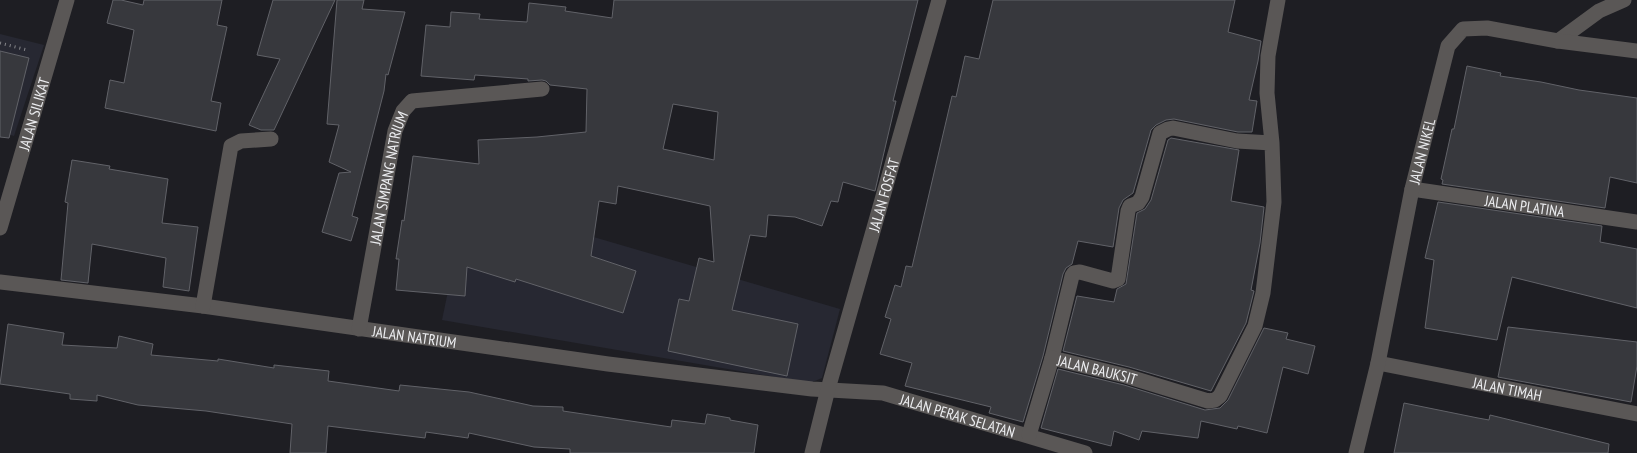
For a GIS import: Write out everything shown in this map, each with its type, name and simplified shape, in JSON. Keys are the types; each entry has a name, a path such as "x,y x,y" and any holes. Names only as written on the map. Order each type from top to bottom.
{"street":[{"name":"JALAN SILIKAT","path":"0,228 68,0"},
{"name":"JALAN FOSFAT","path":"812,453 828,390 939,0"},
{"name":"JALAN BAUKSIT","path":"1272,143 1237,141 1173,128 1160,134 1142,197 1138,203 1130,206 1128,211 1118,279 1113,281 1080,272 1074,273 1052,358 1126,376 1208,400 1215,400 1220,396 1255,326 1263,293 1274,202 1272,143 1267,93 1268,56 1278,0"},
{"path":"1558,41 1599,11 1624,0"},
{"name":"JALAN NIKEL","path":"1356,453 1378,363 1412,189 1448,46 1463,29 1487,28 1558,41 1637,52"},
{"name":"JALAN SIMPANG NATRIUM","path":"359,329 395,131 403,111 412,101 542,89"},
{"path":"203,306 231,146 241,140 271,140"},
{"name":"JALAN PLATINA","path":"1412,189 1637,222"},
{"name":"JALAN NATRIUM","path":"0,282 203,306 618,365 828,390"},
{"path":"1029,436 1052,358"},
{"name":"JALAN TIMAH","path":"1378,363 1637,414"},
{"name":"JALAN PERAK SELATAN","path":"828,390 883,393 1084,453"}],"path":[{"path":"0,43 50,56"}],"shaded area":[{"path":"0,34 44,45 14,136 0,132"},
{"path":"467,200 840,309 822,378 810,383 442,320"}],"building":[{"path":"113,0 143,5 144,0 222,0 217,25 227,27 211,101 221,103 216,131 105,108 110,80 124,83 134,30 107,23"},
{"path":"273,0 335,0 274,130 261,130 249,125 280,59 257,55"},
{"path":"337,0 364,0 362,9 405,12 388,75 386,74 384,91 352,216 358,218 351,241 322,232 339,173 351,172 329,162 339,125 327,124"},
{"path":"614,0 918,0 893,101 896,101 875,191 843,182 838,202 831,201 822,226 795,217 768,215 766,237 750,235 732,310 798,324 787,376 668,351 679,299 689,301 699,258 714,262 710,206 618,186 616,204 599,201 591,256 636,271 623,313 516,279 515,282 467,267 465,296 396,290 399,259 396,259 402,220 404,221 413,156 479,164 478,140 586,132 587,89 550,85 542,80 528,81 528,79 475,75 474,80 421,76 426,25 450,27 451,12 480,14 479,19 527,22 529,3 566,7 565,11 612,18","holes":["673,104 718,112 714,160 663,149"]},
{"path":"993,0 1235,0 1228,32 1261,41 1249,100 1257,101 1252,132 1238,132 1174,119 1166,120 1156,125 1151,130 1133,193 1123,200 1119,208 1113,247 1078,241 1072,264 1066,268 1063,274 1043,356 1023,422 989,413 991,407 905,386 912,363 880,354 891,319 885,317 895,285 901,287 906,266 912,267 952,96 956,97 965,56 979,59"},
{"path":"0,51 29,58 9,138 0,137"},
{"path":"1467,66 1501,73 1500,76 1637,98 1637,183 1610,177 1605,208 1442,184 1443,180 1441,179"},
{"path":"1171,138 1239,150 1231,201 1264,207 1260,243 1251,290 1254,291 1246,323 1211,391 1129,367 1063,351 1077,296 1114,302 1117,289 1126,284 1137,213 1145,209 1151,200 1168,140"},
{"path":"72,160 110,166 109,169 168,179 162,223 198,227 189,291 163,287 166,258 92,244 88,283 61,280 68,203 65,202"},
{"path":"1438,202 1602,226 1600,242 1637,249 1637,308 1512,277 1497,340 1425,328 1434,260 1425,258"},
{"path":"8,324 64,333 62,345 117,348 119,336 153,344 151,355 218,361 218,359 274,368 274,365 329,371 328,381 399,391 400,385 469,392 533,406 563,407 563,411 671,427 672,420 705,424 707,414 758,425 754,453 570,453 570,449 534,447 469,433 468,438 426,432 425,438 328,426 326,453 290,453 292,424 206,411 138,405 97,395 97,401 70,399 70,394 0,384"},
{"path":"1508,327 1637,342 1637,366 1631,402 1498,377"},
{"path":"1264,328 1288,333 1286,339 1315,346 1308,374 1283,367 1267,433 1238,426 1237,429 1201,421 1198,438 1142,431 1139,440 1114,431 1111,446 1041,428 1058,369 1124,385 1205,410 1220,408 1228,400"},
{"path":"1404,403 1489,420 1490,415 1609,444 1608,453 1394,453"}]}
